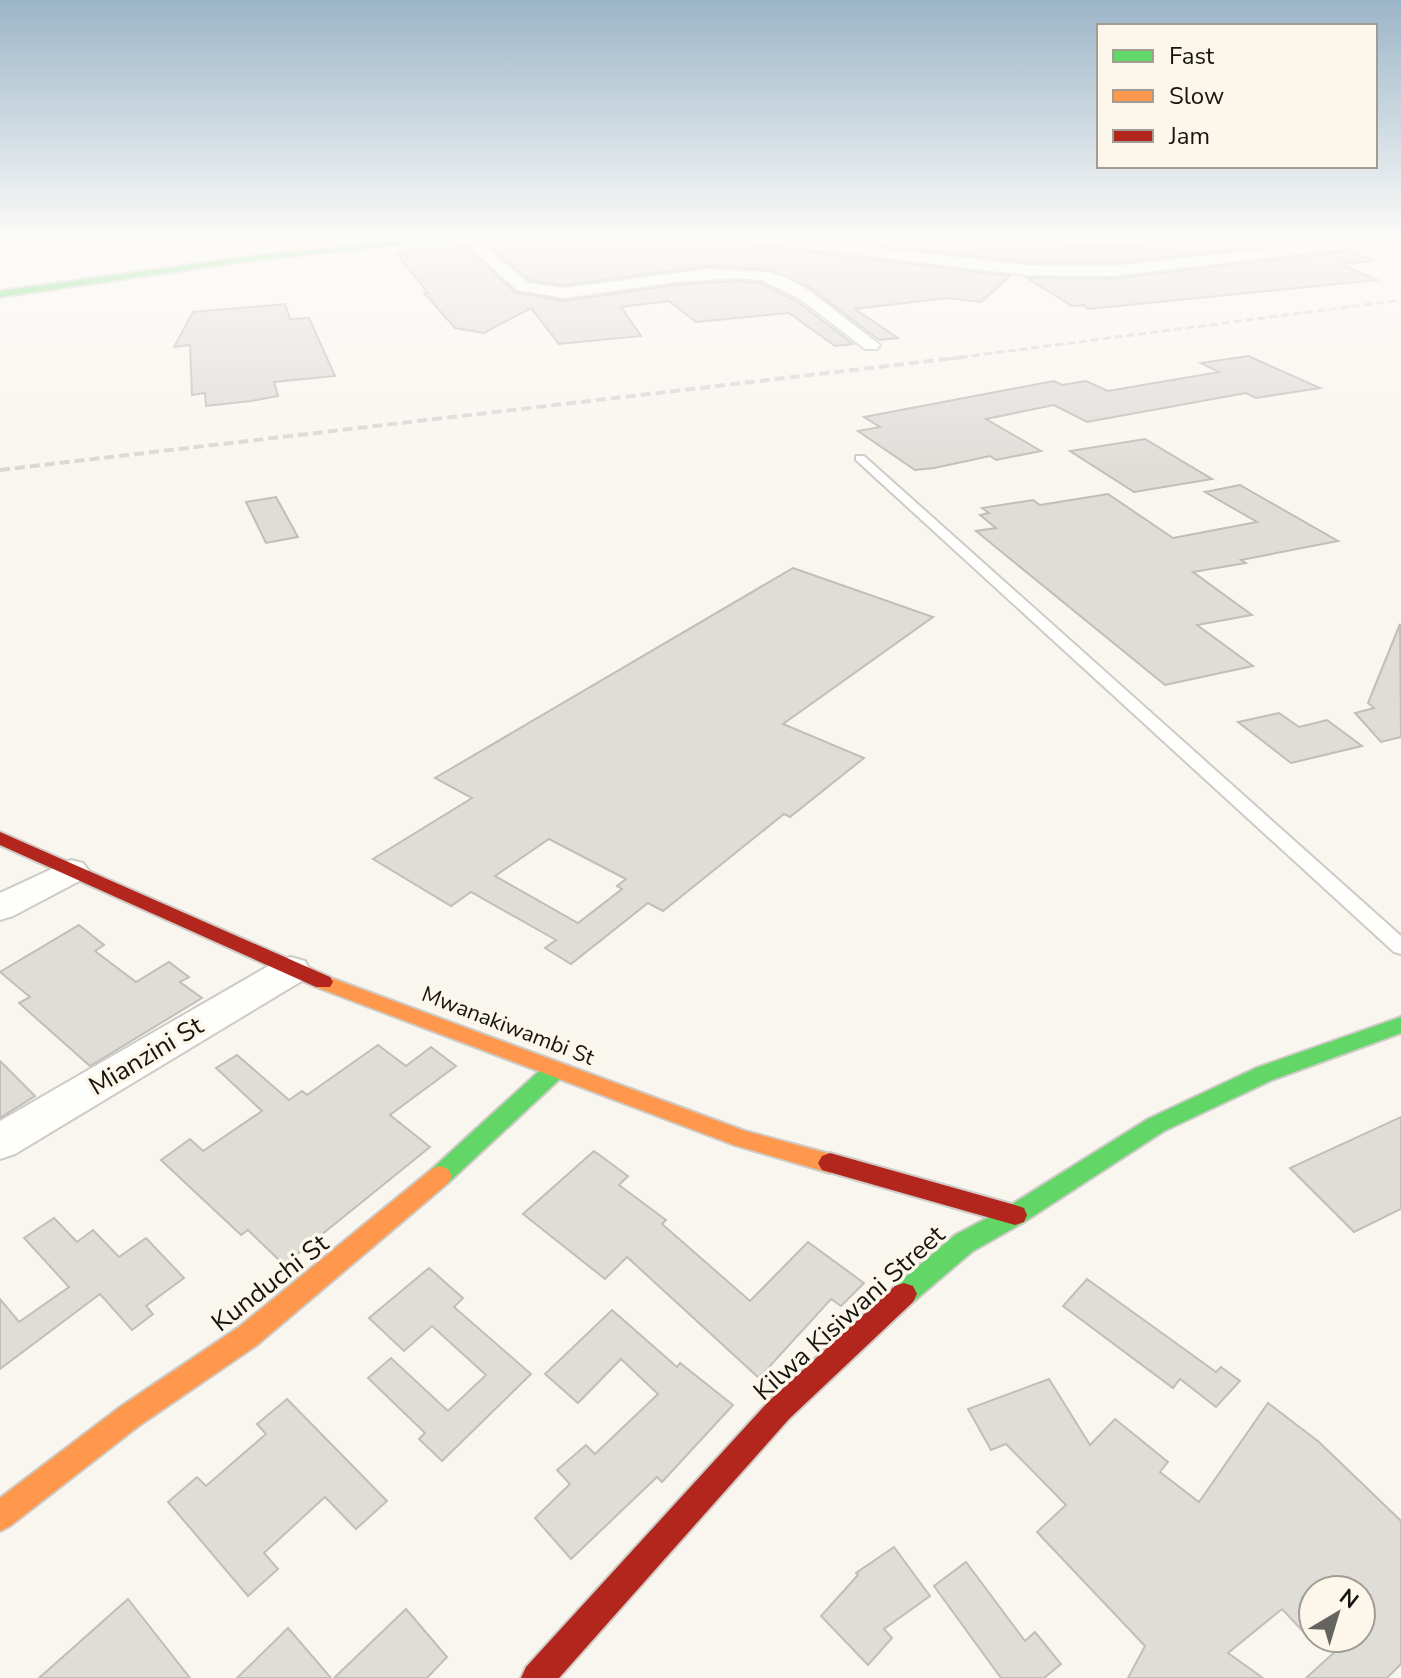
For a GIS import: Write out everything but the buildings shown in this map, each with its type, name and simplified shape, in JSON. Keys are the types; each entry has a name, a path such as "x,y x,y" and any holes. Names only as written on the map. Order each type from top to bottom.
{"street":[{"path":"829,315 871,345"},
{"name":"Mwanakiwambi St","path":"0,838 291,970 555,1070 742,1139 1015,1215"},
{"path":"0,908 71,871"},
{"name":"Mianzini St","path":"0,1142 291,970"},
{"name":"Kilwa Kisiwani Street","path":"538,1677 779,1410 964,1243 1015,1215 1156,1125 1264,1074 1401,1025"},
{"name":"Kunduchi St","path":"0,1516 130,1416 260,1327 416,1199 555,1070"}],"lane":[{"path":"860,458 1401,947"}],"railway":[{"path":"958,358 1283,315"},
{"path":"958,358 964,357"},
{"path":"0,470 958,358"},
{"path":"948,359 958,358"}],"traffic: fast":[{"path":"904,1294 964,1243 1015,1215 1156,1125 1264,1074 1401,1025"},
{"path":"440,1176 555,1070"}],"traffic: slow":[{"path":"323,982 742,1139 830,1163"},
{"path":"0,1516 130,1416 248,1336 440,1176"}],"traffic: jam":[{"path":"0,838 323,982"},
{"path":"830,1163 1015,1215"},
{"path":"537,1678 779,1410 904,1294"}]}
